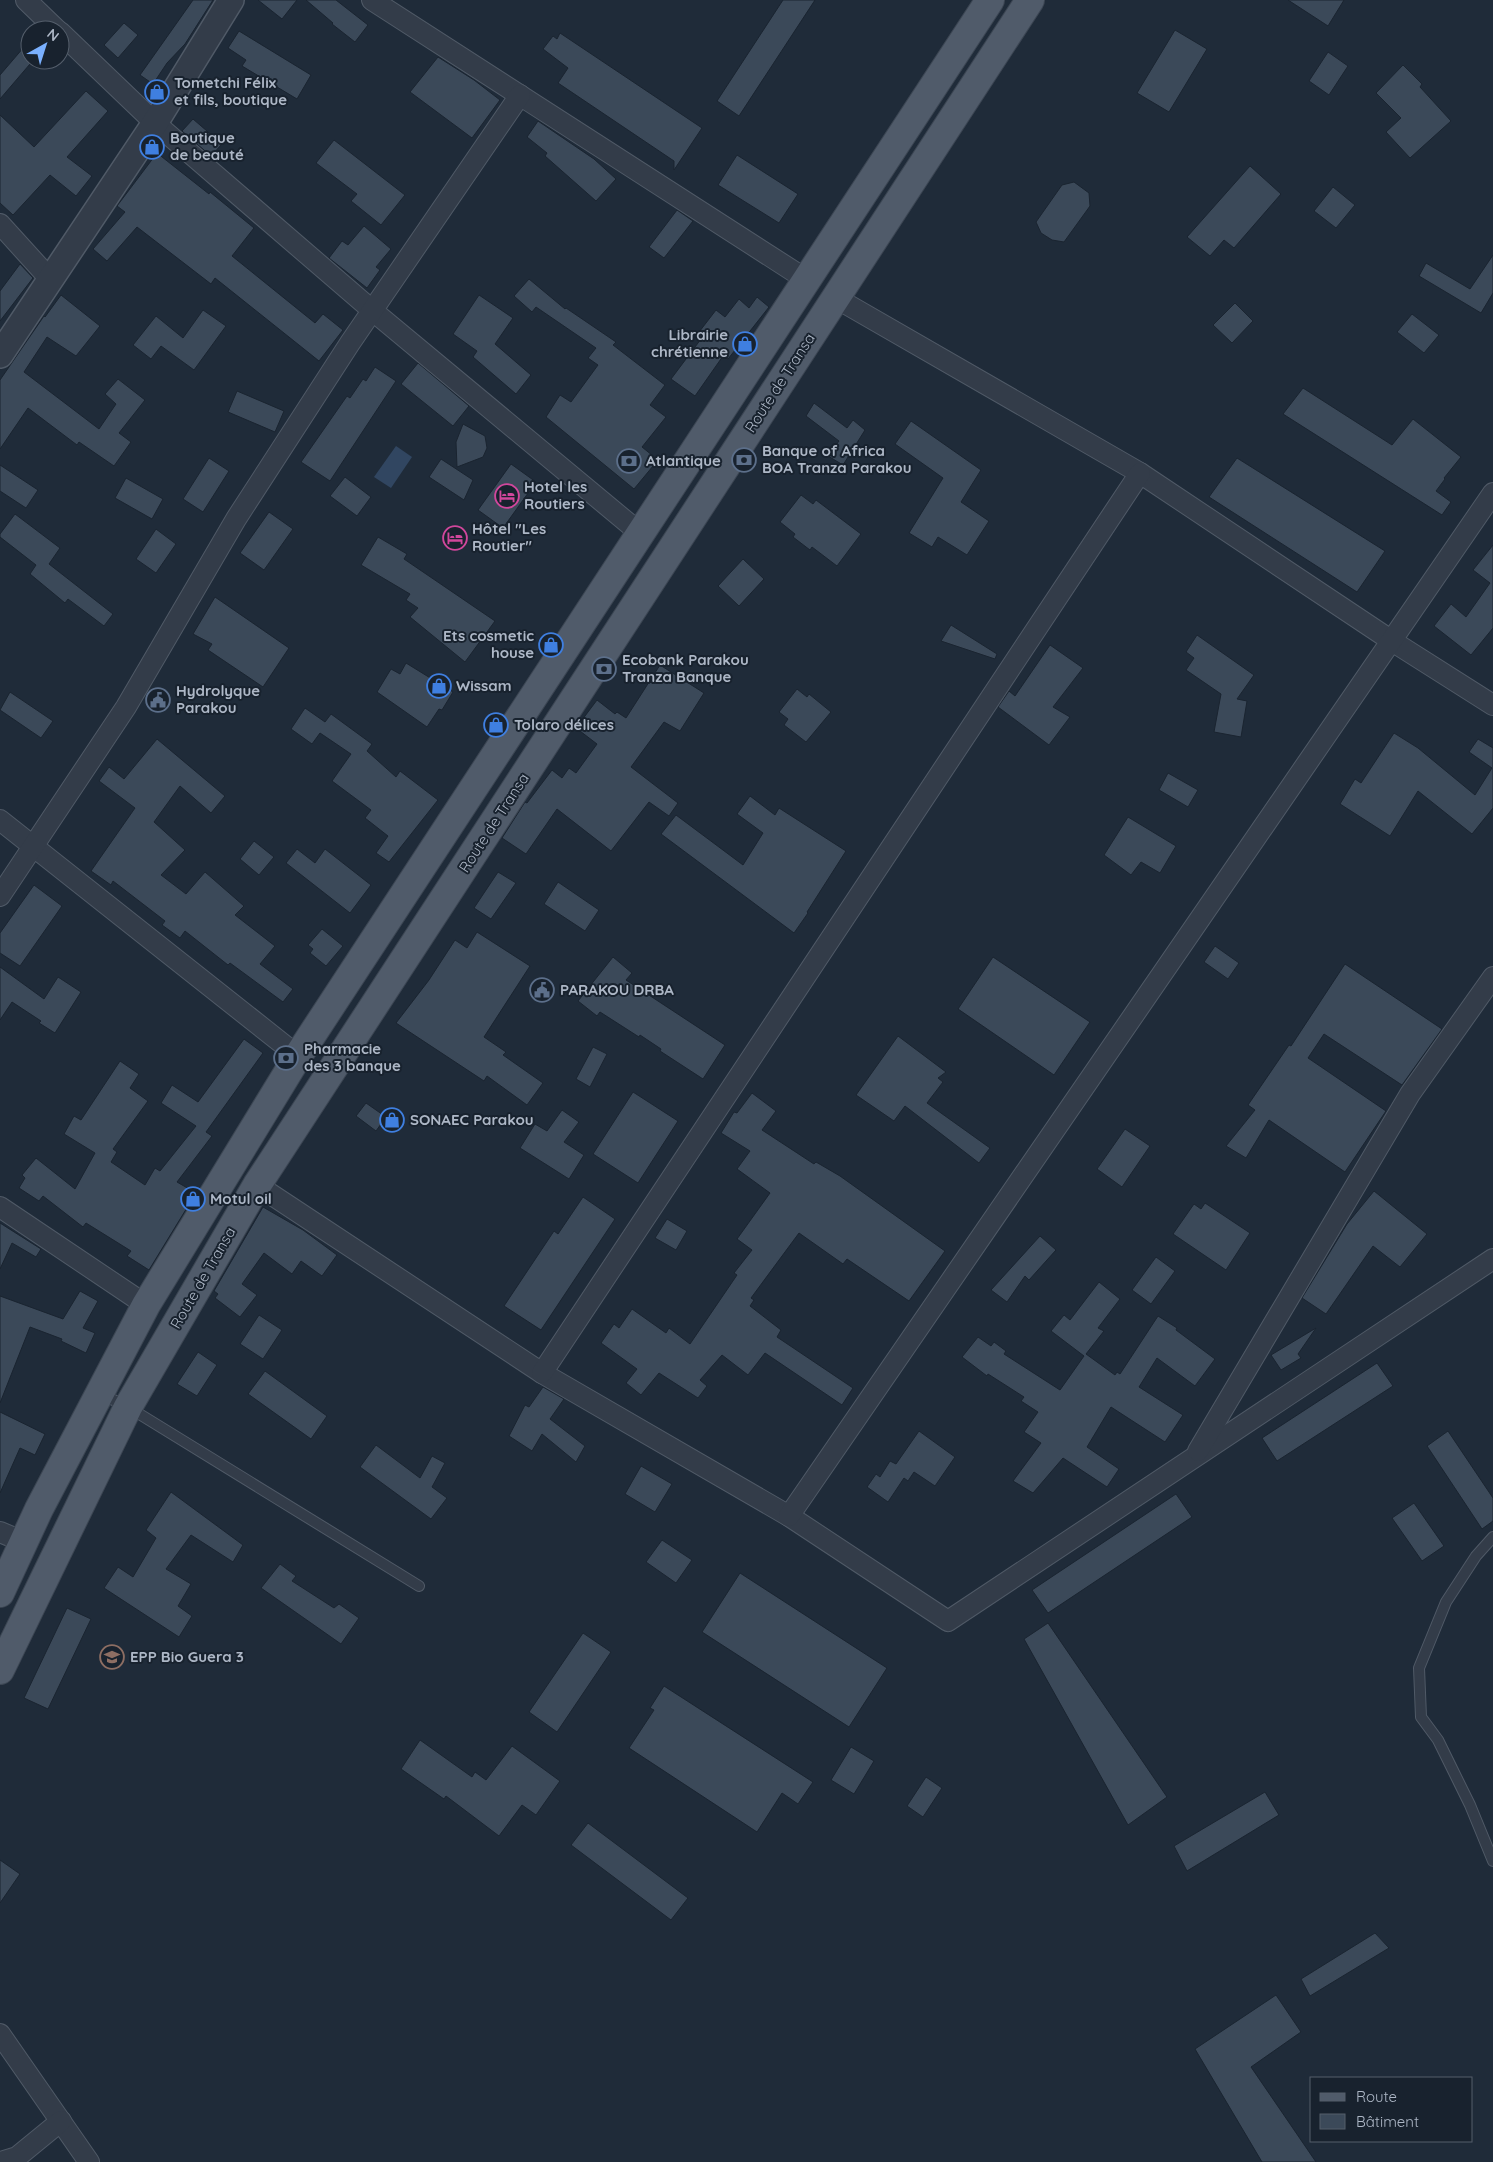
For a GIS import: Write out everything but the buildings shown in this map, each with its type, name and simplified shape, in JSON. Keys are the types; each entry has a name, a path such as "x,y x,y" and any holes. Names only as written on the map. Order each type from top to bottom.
{"main road":[{"path":"0,1593 12,1537 39,1509 146,1305 298,1056 990,0"},
{"name":"Route de Transa","path":"0,1670 128,1407 258,1185 1030,0"},
{"path":"856,204 884,223"}],"street":[{"path":"26,0 47,20"},
{"path":"0,355 155,123 231,0"},
{"path":"372,0 807,280"},
{"path":"70,42 155,123 372,311 640,533"},
{"path":"0,896 126,707 236,519 372,311 520,95"},
{"path":"0,224 50,279"},
{"path":"836,298 1140,473 1392,641 1493,705"},
{"path":"542,1373 1140,473"},
{"path":"790,1516 1493,493"},
{"path":"0,820 35,845 298,1056"},
{"path":"1196,1455 1410,1094 1493,977"},
{"path":"258,1185 542,1373 790,1516 948,1620 1493,1259"},
{"path":"0,1206 146,1305"},
{"path":"0,2034 89,2162"},
{"path":"1,2162 17,2157 61,2121"}],"lane":[{"path":"100,1394 128,1407 419,1586"},
{"path":"1493,1537 1476,1556 1446,1602 1419,1668 1420,1717 1438,1740 1470,1805 1493,1861"}],"water":[{"path":"396,446 412,457 391,488 374,477"}],"place":[{"name":"Tometchi Félix et fils, boutique","path":"157,92"},
{"name":"Boutique de beauté","path":"152,147"},
{"name":"Librairie chrétienne","path":"745,344"},
{"name":"Banque of Africa BOA Tranza Parakou","path":"744,460"},
{"name":"Atlantique","path":"629,461"},
{"name":"Hotel les Routiers","path":"507,496"},
{"name":"Hôtel \"Les Routier\"","path":"455,538"},
{"name":"Ets cosmetic house","path":"551,645"},
{"name":"Ecobank Parakou Tranza Banque","path":"604,669"},
{"name":"Wissam","path":"439,686"},
{"name":"Hydrolyque Parakou","path":"158,700"},
{"name":"Tolaro délices","path":"496,725"},
{"name":"PARAKOU DRBA","path":"542,990"},
{"name":"Pharmacie des 3 banque","path":"286,1058"},
{"name":"SONAEC Parakou","path":"392,1120"},
{"name":"Motul oil","path":"193,1199"},
{"name":"EPP Bio Guera 3","path":"112,1657"}]}
